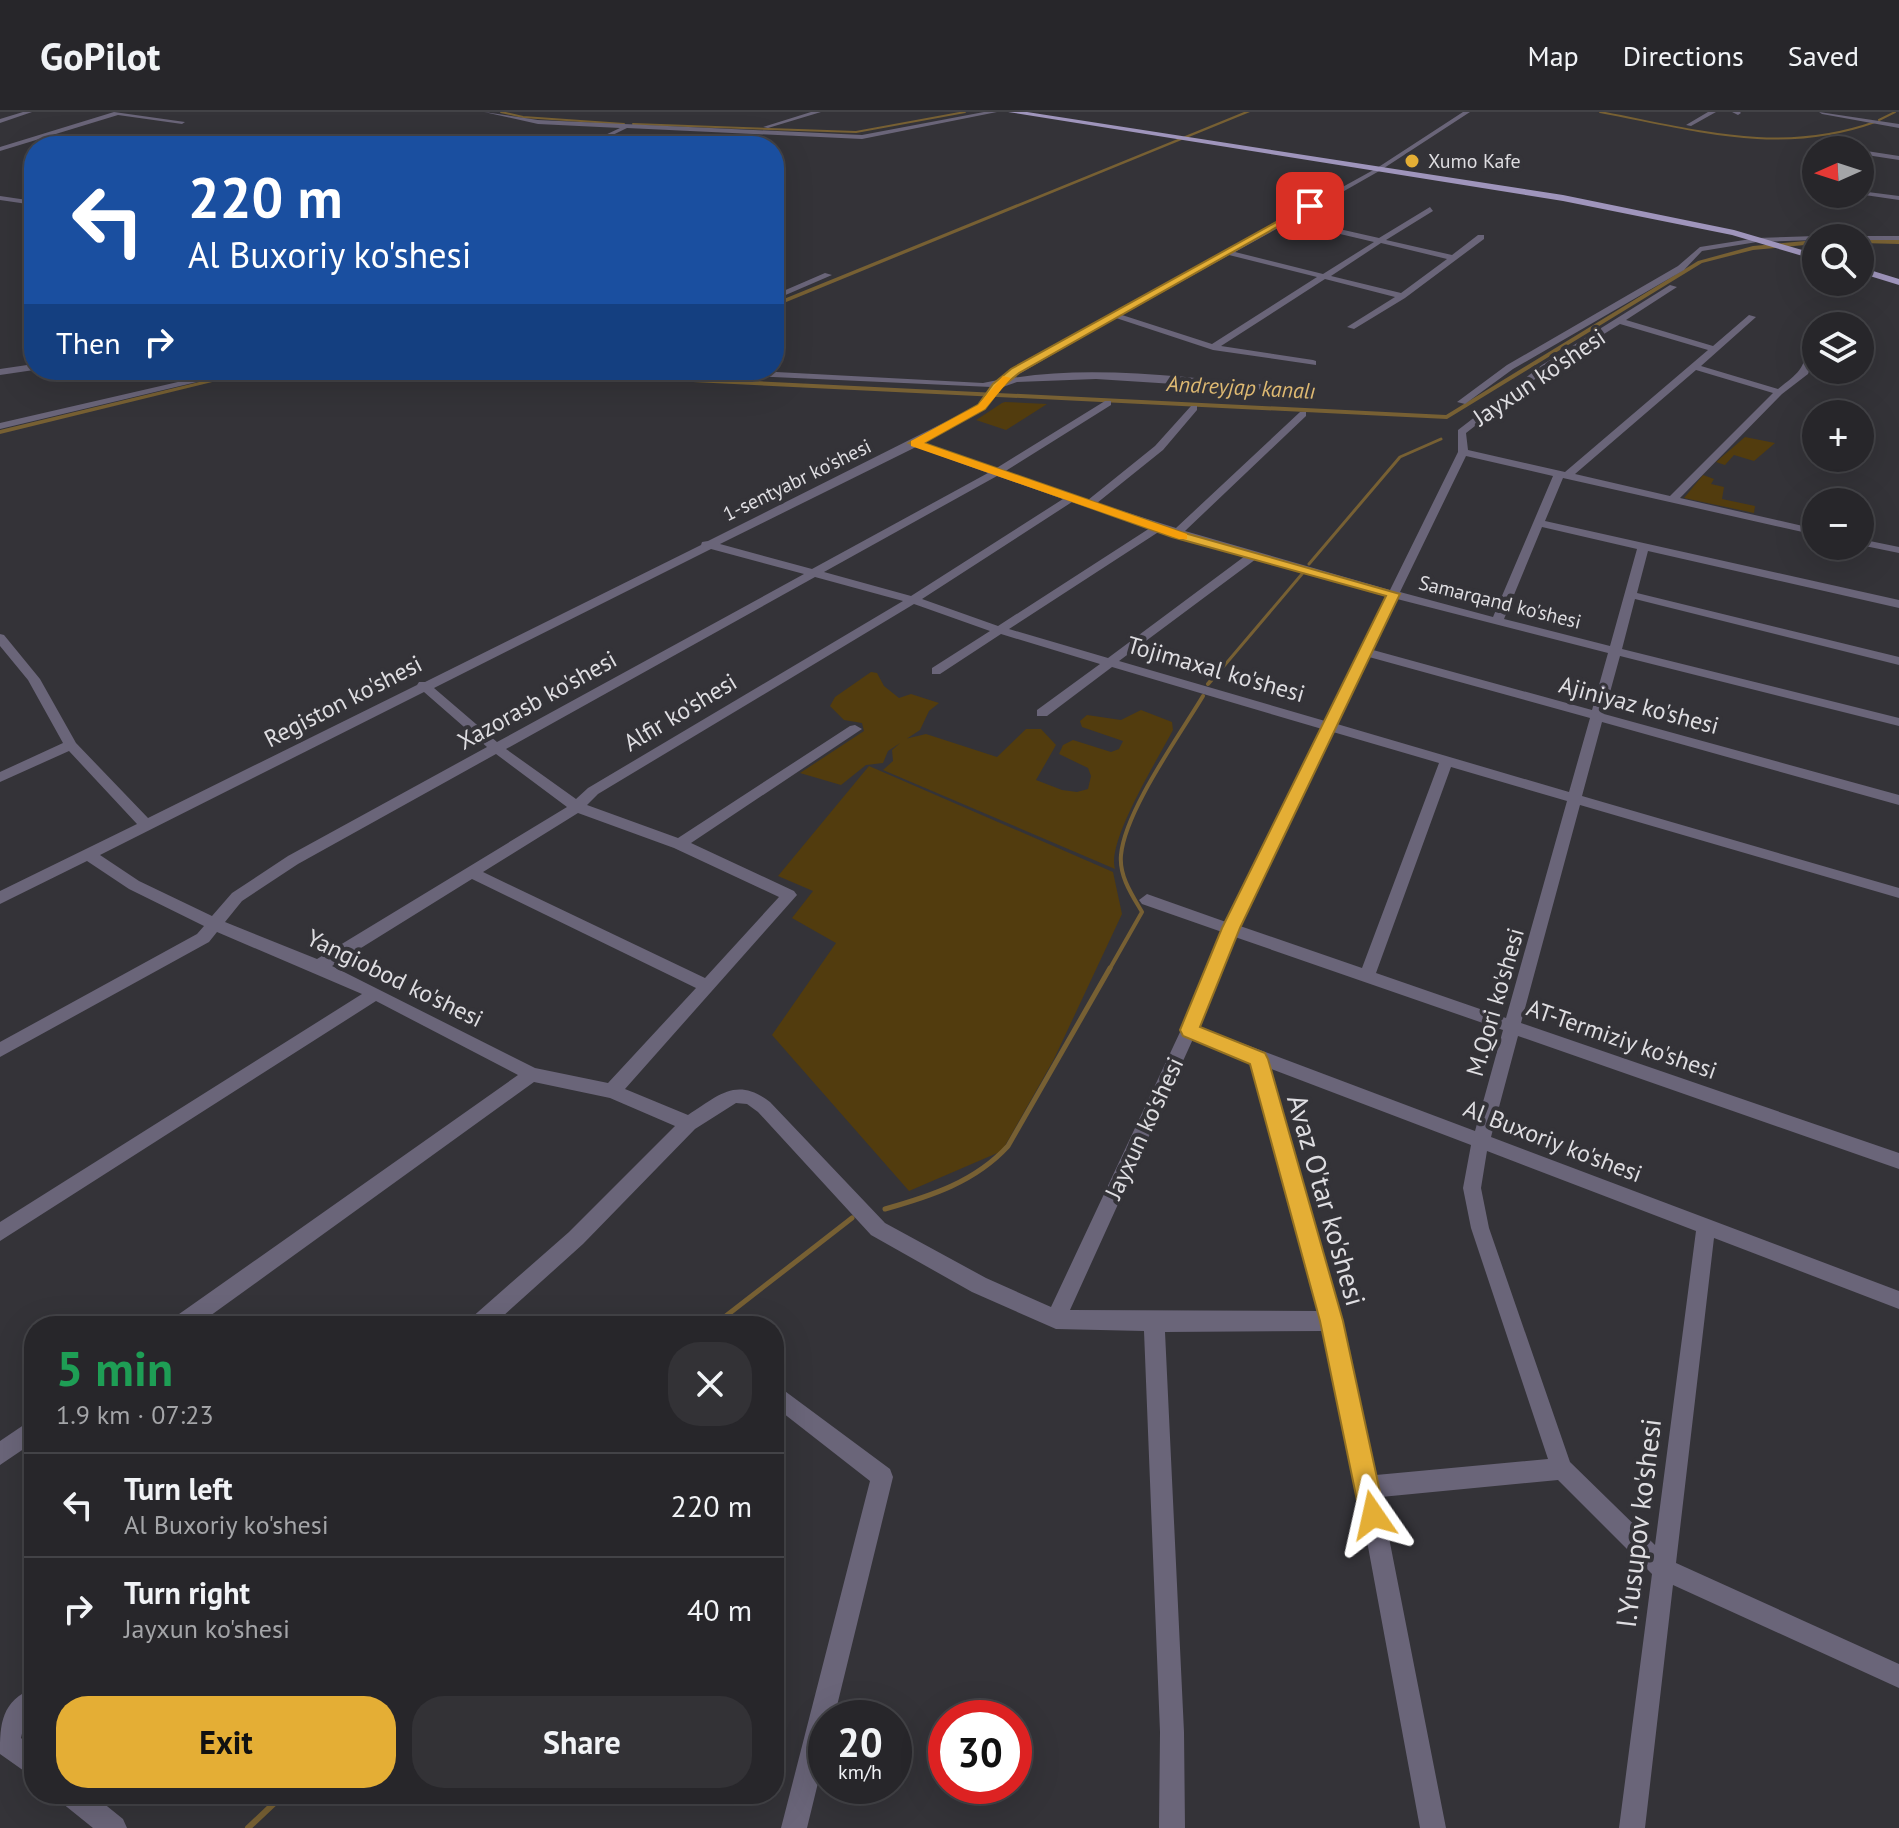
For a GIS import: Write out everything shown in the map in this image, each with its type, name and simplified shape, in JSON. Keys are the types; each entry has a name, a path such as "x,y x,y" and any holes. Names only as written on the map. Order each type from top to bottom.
{"main road":[{"path":"1012,112 1661,216 1802,253"},
{"path":"1874,274 1899,282"}],"street":[{"path":"0,121 29,112"},
{"path":"42,136 119,112 182,122"},
{"path":"487,112 538,122 862,137 994,112"},
{"path":"751,136 818,112"},
{"path":"1000,384 1379,169 1467,112"},
{"path":"1689,125 1713,112"},
{"path":"1822,112 1899,126"},
{"path":"1881,122 1899,114"},
{"path":"613,120 773,127"},
{"path":"606,136 625,127"},
{"path":"0,149 24,142"},
{"path":"1874,154 1899,158"},
{"path":"1874,195 1899,198"},
{"path":"0,198 24,202"},
{"path":"1213,347 1430,209"},
{"path":"1287,219 1453,258"},
{"path":"1351,327 1402,296 1481,237"},
{"path":"1462,402 1532,354 1681,268 1700,249 1757,240 1802,238"},
{"path":"1874,238 1899,238"},
{"path":"1230,253 1402,296"},
{"path":"784,294 828,275"},
{"name":"Jayxun ko'shesi","path":"1056,1319 1189,1030 1231,928 1463,452 1461,432 1545,367 1673,287"},
{"path":"1117,316 1213,347 1313,363"},
{"path":"1498,620 1537,523 1563,475 1752,317"},
{"path":"1621,321 1715,349"},
{"path":"1695,367 1779,392"},
{"path":"0,372 24,368"},
{"path":"1672,500 1779,392 1802,374"},
{"path":"784,375 983,386 1090,377 1298,390"},
{"path":"0,426 199,380"},
{"name":"1-sentyabr ko'shesi","path":"706,544 915,443 987,402 1000,384"},
{"name":"Xazorasb ko'shesi","path":"0,1050 203,938 237,897 293,860 994,474 1108,403"},
{"path":"1088,505 1159,448 1194,408"},
{"path":"1176,534 1303,414"},
{"name":"Samarqand ko'shesi","path":"915,443 994,474 1176,534 1393,594 1899,722"},
{"path":"1463,452 1802,529"},
{"name":"Alfir ko'shesi","path":"317,967 577,807 593,791 913,600 1070,499"},
{"path":"1537,523 1899,604"},
{"path":"936,671 1157,528"},
{"name":"Tojimaxal ko'shesi","path":"706,544 913,600 1002,631 1330,724 1899,893"},
{"name":"Registon ko'shesi","path":"0,898 706,544"},
{"name":"M.Qori ko'shesi","path":"1562,1469 1480,1228 1472,1188 1481,1139 1644,545"},
{"path":"1874,545 1899,550"},
{"path":"1042,713 1254,555"},
{"path":"1632,595 1899,661"},
{"path":"0,638 34,679 71,745 147,826"},
{"name":"Ajiniyaz ko'shesi","path":"1367,652 1899,800"},
{"path":"423,685 496,748 577,807 679,844 789,895 612,1091"},
{"path":"679,844 855,729"},
{"path":"0,777 71,745"},
{"path":"1367,976 1447,759"},
{"name":"Yangiobod ko'shesi","path":"88,854 134,885 214,924 348,979 373,995 532,1074 612,1091 689,1124"},
{"path":"471,872 707,986"},
{"name":"AT-Termiziy ko'shesi","path":"1147,900 1899,1161"},
{"path":"0,1232 373,995"},
{"name":"Al Buxoriy ko'shesi","path":"1189,1030 1258,1059 1481,1139 1899,1300"},
{"name":"Avaz O'tar ko'shesi","path":"1258,1059 1331,1321 1368,1487 1433,1828"},
{"path":"193,1316 532,1074"},
{"path":"488,1316 576,1238 689,1124 733,1096 751,1097 764,1107 878,1229 979,1285 1056,1319 1331,1321"},
{"name":"I.Yusupov ko'shesi","path":"1632,1828 1706,1225"},
{"path":"1154,1322 1172,1732 1172,1828"},
{"path":"784,1401 882,1477 794,1828"},
{"path":"0,1454 24,1436"},
{"path":"1368,1487 1562,1469 1662,1568 1899,1676"},
{"path":"24,1710 7,1731 9,1746 24,1757"},
{"path":"84,1804 114,1828"}],"shaded area":[{"path":"1002,403 1047,404 1006,430 976,420"},
{"path":"1745,437 1775,443 1754,461 1734,455 1725,465 1716,462"},
{"path":"1703,475 1714,479 1711,484 1724,487 1722,499 1755,506 1754,513 1684,498"},
{"path":"871,672 877,673 884,686 899,698 911,694 939,703 929,711 920,730 888,751 883,763 866,765 841,785 800,773 864,731 862,723 844,720 830,706 835,697"},
{"path":"1141,710 1172,722 1173,730 1126,820 1114,856 1115,869 883,770 893,761 892,750 905,739 926,734 997,757 1026,729 1041,729 1056,745 1036,780 1077,792 1088,789 1091,776 1088,768 1059,754 1063,745 1073,740 1111,752 1119,749 1123,741 1082,727 1080,721 1087,715 1121,720"},
{"path":"869,766 1113,872 1122,914 1054,1059 1002,1151 909,1191 772,1035 836,943 792,918 813,891 778,876"}],"waterway":[{"path":"501,112 523,117 624,124"},
{"path":"633,124 856,132 965,112"},
{"path":"784,301 1248,112"},
{"path":"1600,112 1704,132 1771,139 1840,132 1875,122"},
{"path":"1879,120 1895,112"},
{"name":"Andreyjap kanalı","path":"1874,241 1899,242"},
{"name":"Andreyjap kanalı","path":"693,380 1447,417 1700,262 1753,248 1802,243"},
{"name":"Andreyjap kanalı","path":"0,432 216,380"},
{"path":"1309,564 1400,457 1441,439"},
{"path":"1218,673 1302,574"},
{"path":"1208,684 1219,671"},
{"path":"1109,970 1142,912 1122,870 1125,837 1154,774 1203,696"},
{"path":"885,1209 935,1193 967,1178 1008,1146 1110,968"},
{"path":"726,1316 852,1218"},
{"path":"248,1828 273,1804"}],"slow traffic":[{"path":"1006,378 982,407 915,443 994,474 1183,536"}],"place":[{"name":"Xumo Kafe","path":"1412,161"}],"route":[{"path":"1310,206 1015,371 997,386 982,407 915,443 994,474 1176,534 1393,594 1231,928 1189,1030 1258,1059 1331,1321 1373,1515"}]}
